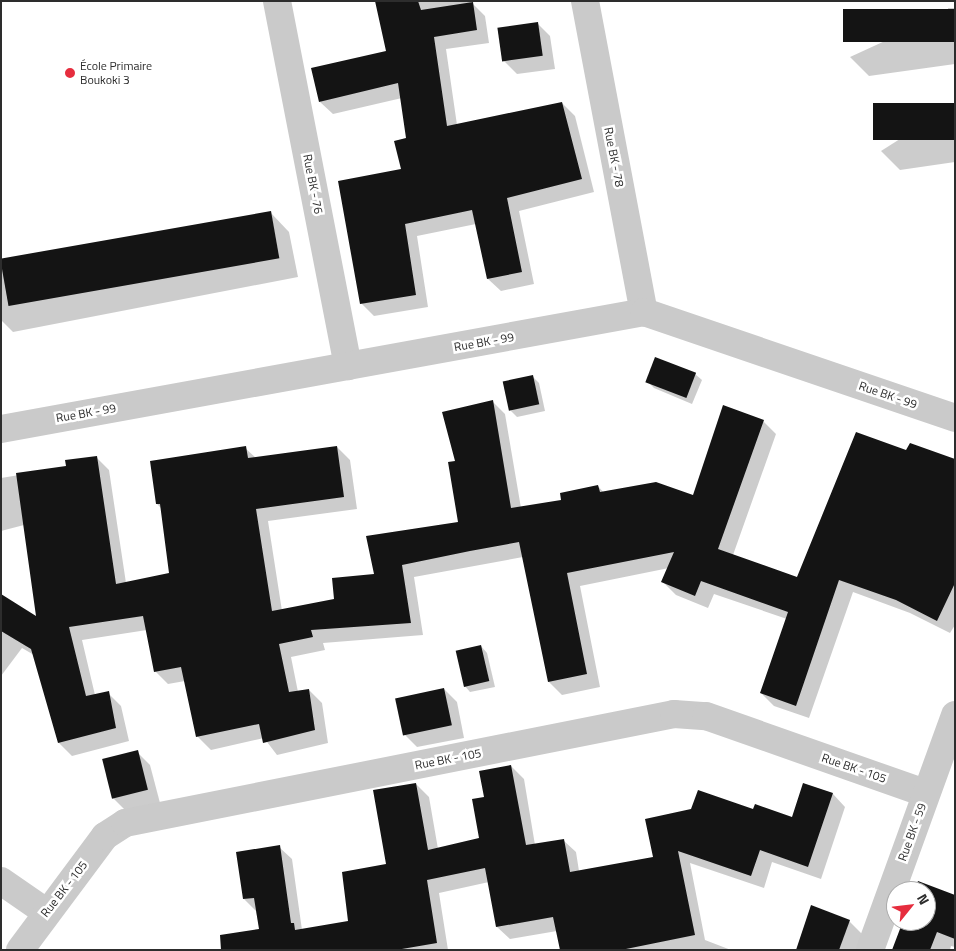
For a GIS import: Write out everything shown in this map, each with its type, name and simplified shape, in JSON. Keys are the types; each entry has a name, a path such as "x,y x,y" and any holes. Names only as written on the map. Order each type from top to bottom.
{"street":[{"name":"Rue BK - 76","path":"277,1 348,366"},
{"name":"Rue BK - 78","path":"585,1 644,312"},
{"name":"Rue BK - 99","path":"1,428 644,312 955,418"},
{"name":"Rue BK - 105","path":"20,950 46,912 105,836 125,823 674,714 706,716 926,793"},
{"name":"Rue BK - 59","path":"870,950 955,715"},
{"path":"1,882 46,912"}],"building":[{"path":"375,1 418,1 421,10 473,2 477,30 434,37 447,126 562,102 582,179 507,198 522,272 487,279 472,210 405,224 416,295 360,304 338,181 401,169 394,141 406,138 398,83 319,102 311,68 386,51"},
{"path":"843,9 955,9 955,42 843,42"},
{"path":"538,22 543,56 502,61 497,28"},
{"path":"873,103 955,103 955,140 873,140"},
{"path":"271,211 279,258 9,306 1,259"},
{"path":"655,357 696,373 686,398 645,382"},
{"path":"533,375 539,404 509,411 503,381"},
{"path":"493,400 511,508 561,500 560,493 598,485 600,492 656,482 693,495 723,405 764,420 718,549 797,577 856,432 906,450 910,443 955,459 955,583 937,621 896,600 839,580 796,706 760,693 788,612 701,581 695,596 661,582 674,552 567,573 587,674 548,682 519,542 402,565 411,623 311,630 313,637 279,644 289,692 309,689 315,730 263,743 259,724 196,737 181,667 154,672 143,616 69,627 86,696 109,691 116,728 58,743 31,649 1,631 1,594 36,616 16,473 66,466 65,460 97,456 116,584 169,573 160,504 156,504 150,461 246,446 248,458 337,446 344,497 256,509 272,611 334,599 332,578 374,574 366,536 458,522 448,462 455,461 442,412"},
{"path":"481,645 489,681 464,687 456,651"},
{"path":"444,688 452,725 403,736 395,698"},
{"path":"138,750 148,790 112,799 102,759"},
{"path":"511,765 526,845 564,839 570,872 653,857 645,819 691,809 698,790 753,809 755,804 792,817 803,783 833,793 808,867 760,850 751,876 678,851 695,935 621,950 560,950 553,917 496,927 485,868 427,880 437,943 396,950 221,950 220,935 259,929 254,898 243,899 236,852 280,845 291,923 294,923 295,930 348,921 342,872 386,864 373,790 416,783 428,850 479,838 472,799 484,797 479,771"},
{"path":"936,888 955,895 955,939 937,932 930,950 892,950 899,931 936,931"},
{"path":"811,905 850,920 839,950 796,950"}],"place":[{"name":"École Primaire Boukoki 3","path":"70,73"}]}
